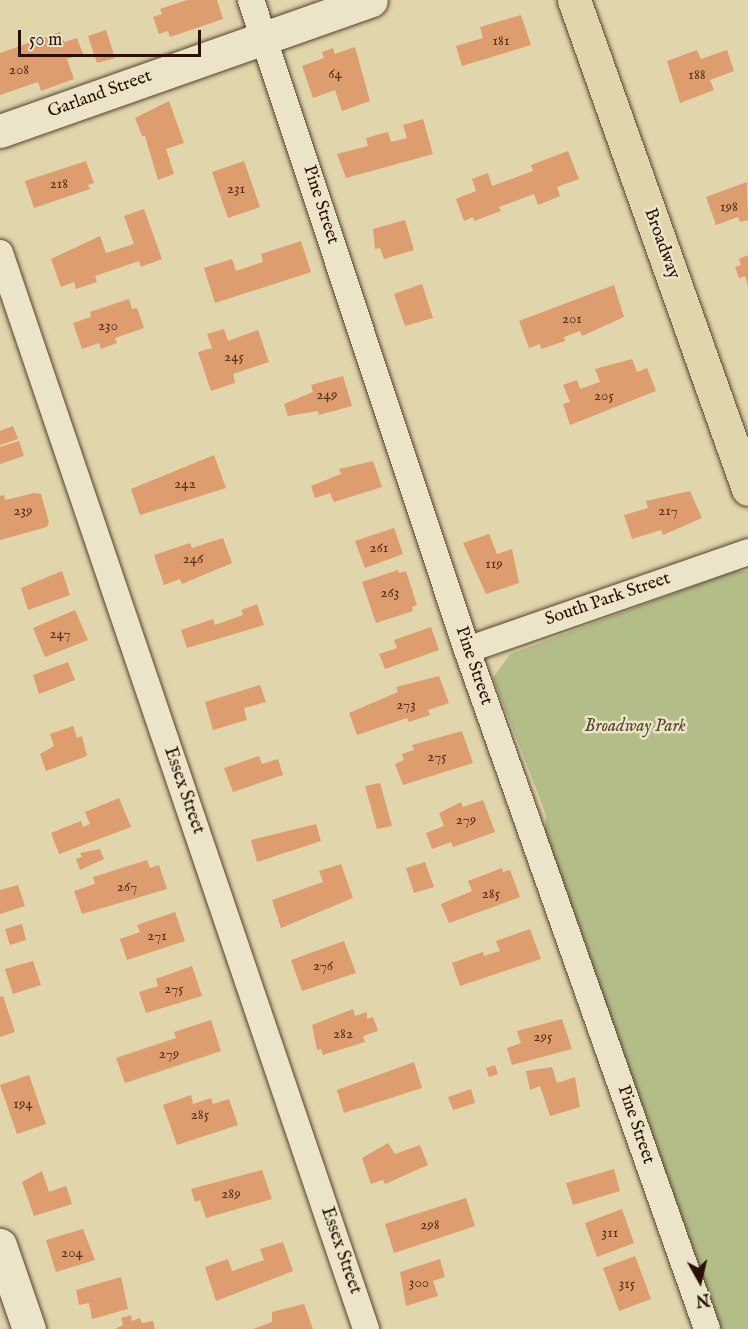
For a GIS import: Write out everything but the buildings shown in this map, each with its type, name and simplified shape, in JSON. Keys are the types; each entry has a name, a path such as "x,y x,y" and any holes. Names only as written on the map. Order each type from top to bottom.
{"main road":[{"name":"Broadway","path":"574,0 748,489"}],"street":[{"name":"Pine Street","path":"251,0 467,650 706,1329"},
{"name":"Garland Street","path":"0,131 371,0"},
{"name":"Essex Street","path":"0,253 366,1329"},
{"name":"South Park Street","path":"467,650 748,552"},
{"path":"0,1245 29,1329"}],"green space":[{"name":"Broadway Park","path":"734,571 748,571 748,1329 720,1329 544,838 546,816 542,804 493,678 510,654"}]}
